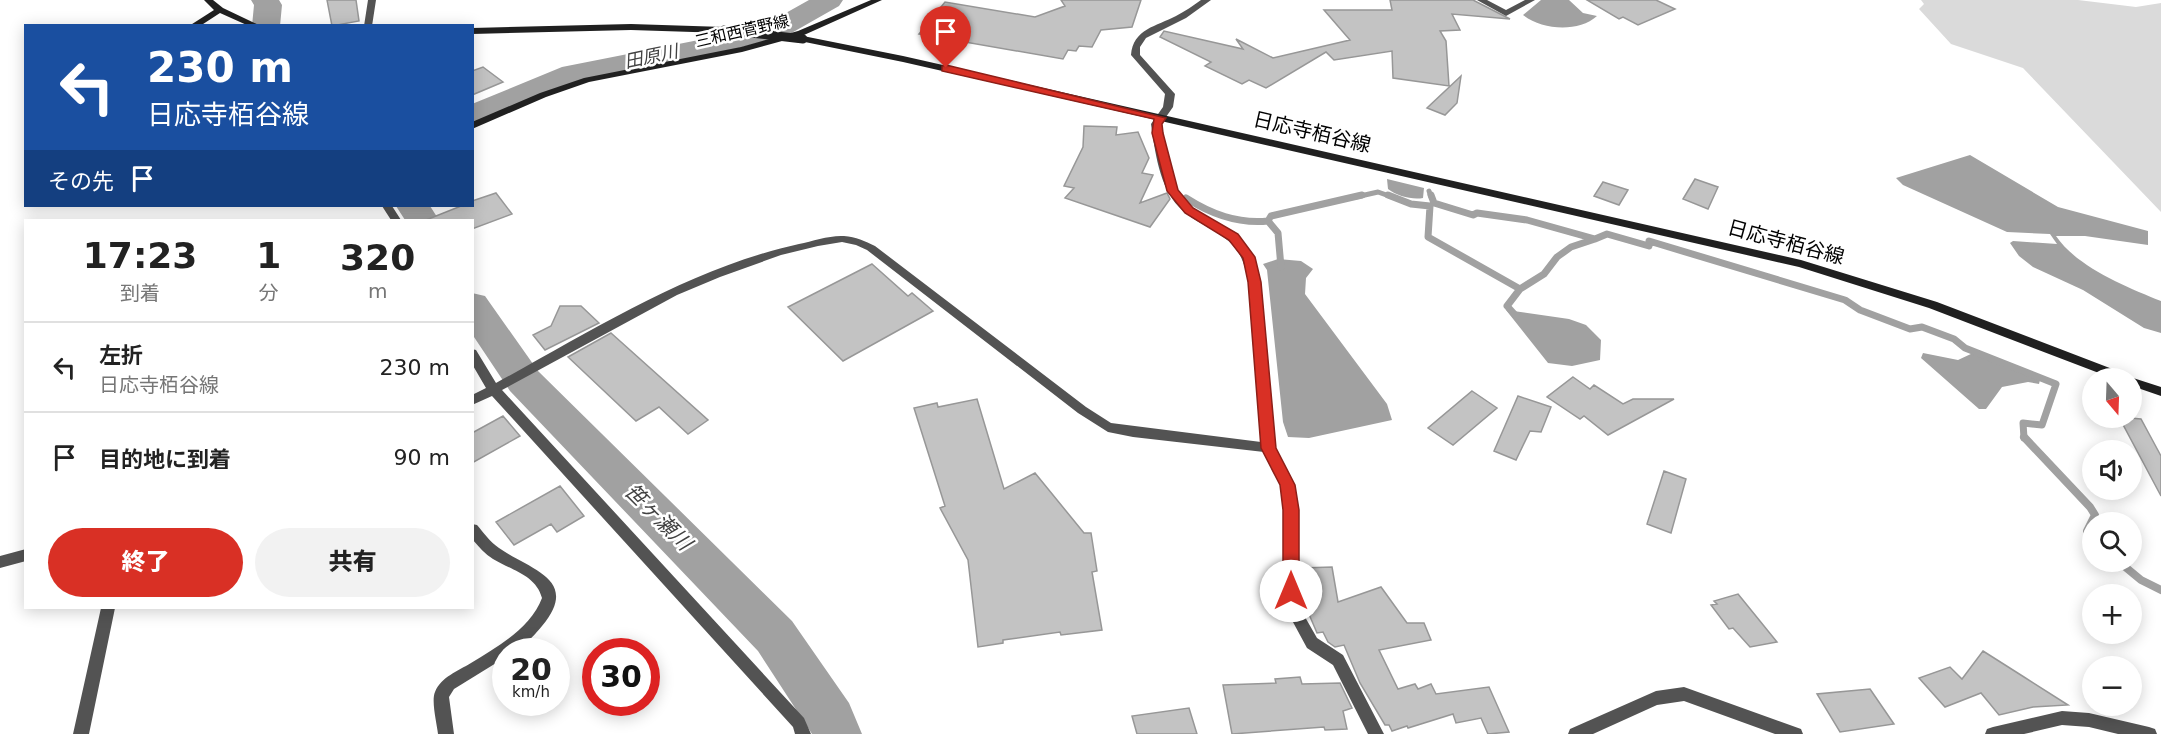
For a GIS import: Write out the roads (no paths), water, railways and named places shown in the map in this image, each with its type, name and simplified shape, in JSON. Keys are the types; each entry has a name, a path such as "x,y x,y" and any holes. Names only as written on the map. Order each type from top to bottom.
{"main road":[{"path":"208,0 220,10 251,24"},
{"name":"三和西菅野線","path":"474,125 543,94 587,80 742,49 801,33 878,0"},
{"path":"196,24 220,10"},
{"name":"日応寺栢谷線","path":"474,31 632,27 724,30 803,39 903,59 1801,264 1933,305 2098,368"},
{"path":"2142,385 2161,392"}],"street":[{"path":"368,24 372,0"},
{"path":"1207,0 1174,21 1146,33 1136,44 1135,55 1170,94 1168,107 1156,124 1173,191 1189,211 1234,237 1249,257 1255,282 1268,448 1288,485 1294,611 1312,643 1338,660 1376,734"},
{"path":"1481,0 1506,13 1531,0"},
{"path":"474,400 673,292 778,252 842,239 859,242 871,248 1082,410 1108,427 1268,448"},
{"path":"474,356 499,388 799,723 803,734"},
{"path":"446,734 441,695 450,684 530,631 547,608 550,595 546,584 493,552 474,531"},
{"path":"0,562 24,556"},
{"path":"81,734 108,609"},
{"path":"1576,734 1656,698 1684,694 1795,734"},
{"path":"1993,734 2062,718 2089,720 2149,734"}],"waterway":[{"name":"笹ヶ瀬川","path":"265,0 268,5 266,24"},
{"name":"田原川","path":"474,114 572,73 720,44 778,29 829,0"},
{"path":"1429,191 1431,197"},
{"path":"1356,197 1378,192 1392,197"},
{"path":"1268,221 1271,216 1362,195"},
{"path":"1388,195 1411,204 1430,206 1428,237 1520,289"},
{"path":"1431,195 1434,203 1473,215 1477,213 1527,220 1595,239"},
{"path":"1186,198 1225,217 1246,221 1268,221"},
{"name":"笹ヶ瀬川","path":"414,207 421,219"},
{"path":"1268,221 1278,233 1281,267"},
{"path":"1595,239 1607,234 1649,246 1649,241 1845,300 1860,310 1910,329 1922,327 1954,339 1965,348 2056,384 2042,425 2023,423 2024,438"},
{"path":"1520,289 1544,274 1557,257 1571,247 1595,239"},
{"path":"1517,317 1507,306 1520,289"},
{"name":"笹ヶ瀬川","path":"474,308 524,381 775,636 831,719 837,734"},
{"path":"2024,437 2093,512"},
{"path":"2131,572 2141,580 2161,590"}]}
